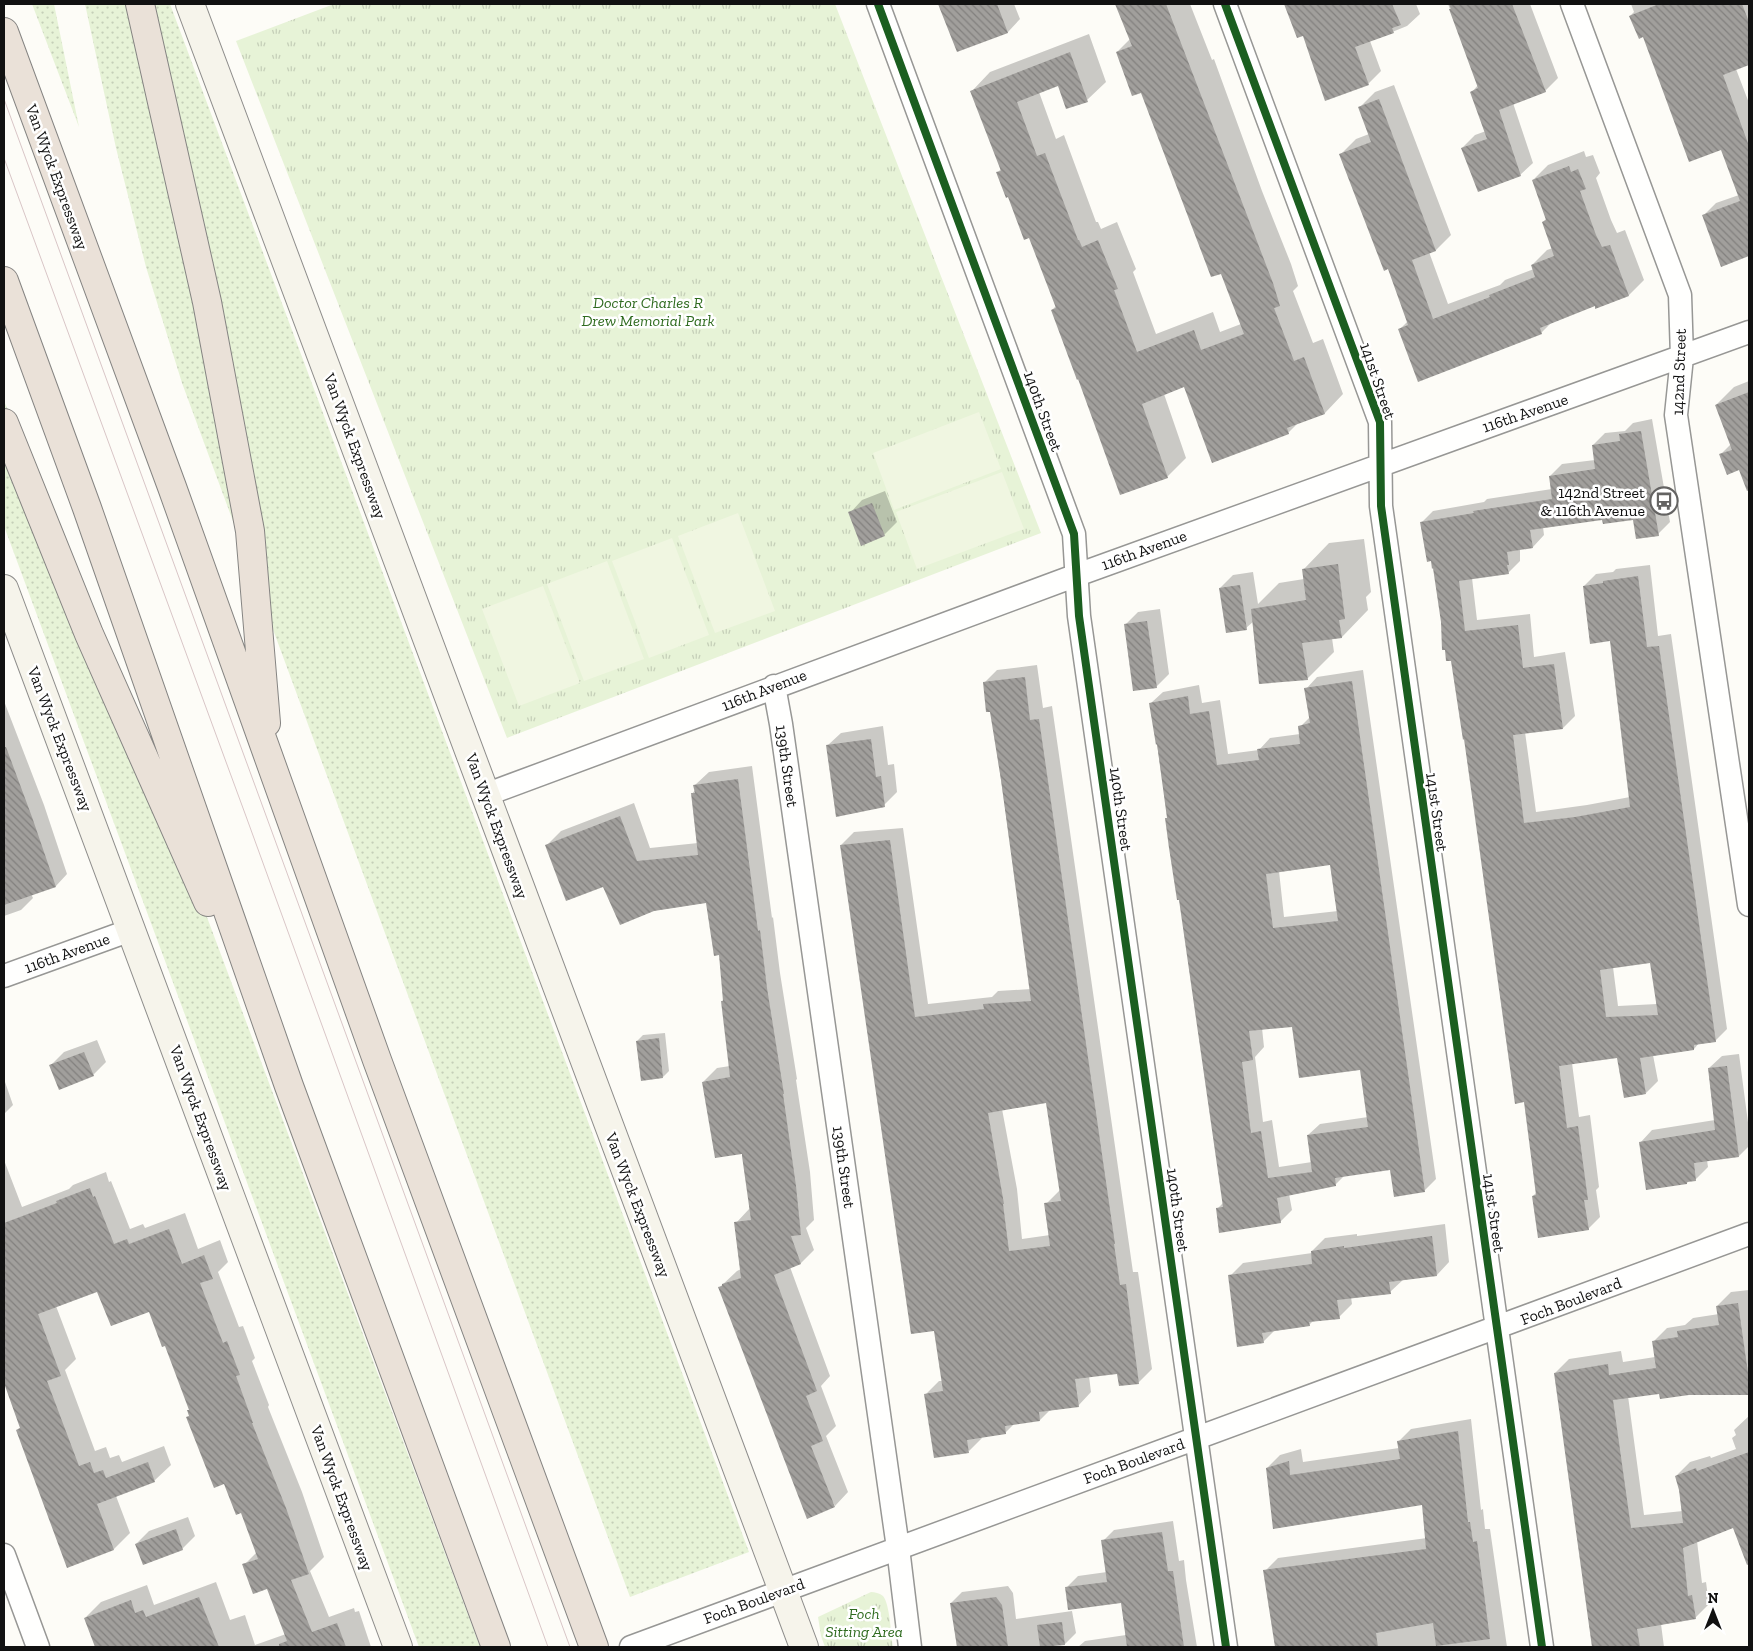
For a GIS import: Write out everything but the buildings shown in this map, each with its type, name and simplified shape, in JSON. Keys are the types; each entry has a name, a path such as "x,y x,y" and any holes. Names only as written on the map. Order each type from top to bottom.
{"highway":[{"path":"140,4 207,302 250,531 269,760"},
{"name":"Van Wyck Expressway","path":"4,32 172,487 377,1060 594,1647"},
{"path":"4,281 87,508 289,1086 496,1647"},
{"path":"4,423 89,634 289,1086"},
{"path":"584,1618 600,1647"}],"main road":[{"name":"Van Wyck Expressway","path":"191,4 804,1647"},
{"name":"Van Wyck Expressway","path":"4,589 398,1647"}],"street":[{"name":"140th Street","path":"878,4 1074,534 1079,616 1226,1647"},
{"name":"141st Street","path":"1225,4 1380,422 1380,506 1542,1647"},
{"name":"142nd Street","path":"1572,4 1680,295 1682,357 1676,415 1748,892"},
{"name":"116th Avenue","path":"485,795 774,686 1380,464 1749,332"},
{"name":"139th Street","path":"774,686 781,724 898,1548 910,1647"},
{"name":"116th Avenue","path":"4,976 131,930"},
{"name":"Foch Boulevard","path":"631,1647 1749,1234"},
{"path":"4,1556 38,1647"}],"green space":[{"path":"32,4 54,4 79,127"},
{"path":"85,4 170,4 749,1552 630,1597 182,383 146,267 116,148"},
{"name":"Doctor Charles R Drew Memorial Park","path":"334,4 835,4 1041,533 507,738 236,41"},
{"path":"4,401 67,543 480,1647 419,1647 4,526"},
{"path":"979,412 1001,469 894,510 873,453"},
{"path":"1002,472 1024,529 917,569 896,512"},
{"path":"738,513 775,611 715,633 678,536"},
{"path":"672,538 709,635 649,658 612,561"},
{"path":"607,561 644,659 584,681 547,584"},
{"path":"543,586 580,683 519,706 482,609"},
{"name":"Foch Sitting Area","path":"871,1592 880,1594 885,1600 889,1613 893,1647 825,1647 818,1617"}],"tram line":[{"path":"4,99 570,1647"},
{"path":"4,158 548,1647"}],"cycle path":[{"path":"878,4 1074,534 1079,616 1226,1647"},
{"path":"1225,4 1380,422 1381,506 1542,1647"}],"place":[{"name":"142nd Street & 116th Avenue","path":"1664,501"}]}
